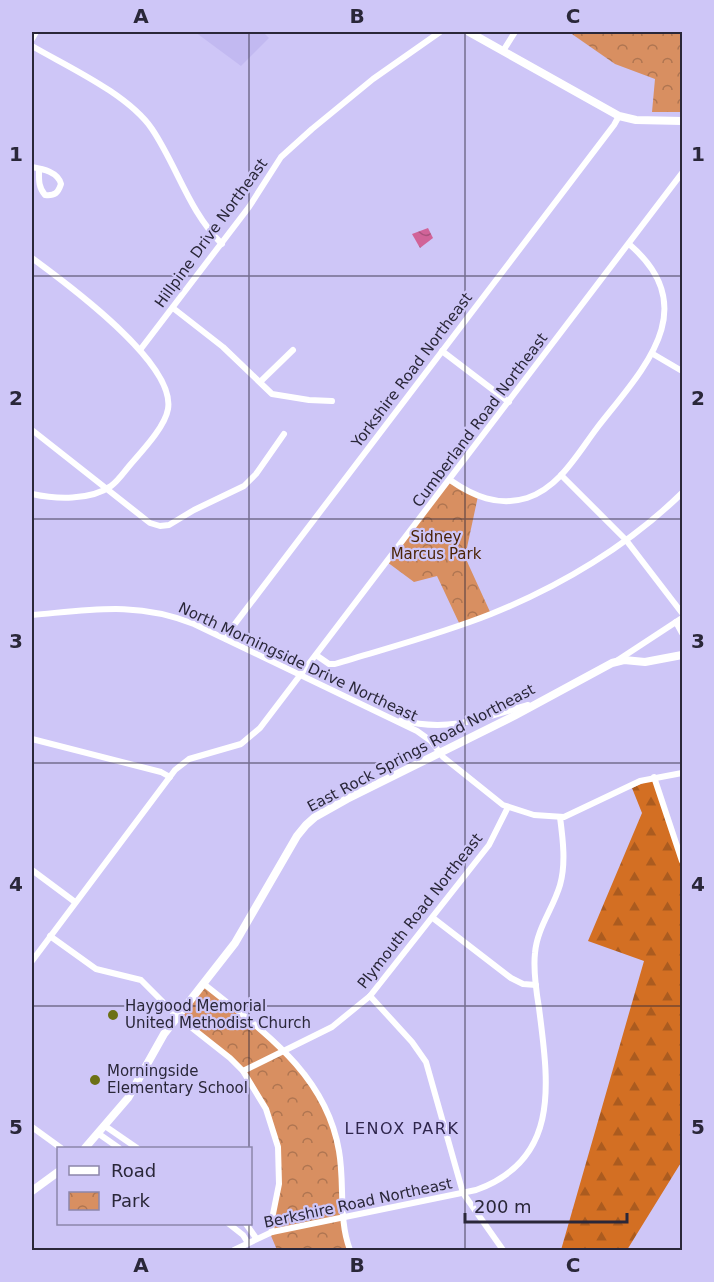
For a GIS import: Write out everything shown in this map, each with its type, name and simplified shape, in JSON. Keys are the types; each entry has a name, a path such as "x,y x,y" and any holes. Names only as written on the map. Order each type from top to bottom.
{"street":[{"path":"32,39 36,32"},
{"name":"Hillpine Drive Northeast","path":"140,350 222,244 273,169 293,145 373,79 440,32"},
{"path":"469,32 618,116 636,120 682,121"},
{"path":"503,51 515,32"},
{"path":"32,46 100,85 144,119 162,145 196,211 222,244"},
{"name":"Yorkshire Road Northeast","path":"226,639 607,134 618,116"},
{"path":"32,167 50,172 60,179 62,184 57,194 45,195 41,191 39,169"},
{"name":"Cumberland Road Northeast","path":"32,961 180,765 189,759 231,748 250,738 260,728 682,173"},
{"path":"450,480 478,496 506,501 536,494 561,476 653,354 663,324 663,294 651,266 629,244"},
{"path":"32,258 107,319 140,350 153,364 162,379 168,397 168,411 164,421 114,484 76,497 45,497 32,494"},
{"path":"172,308 223,347 272,394 332,401"},
{"path":"260,382 293,350"},
{"path":"442,351 509,402"},
{"path":"653,354 682,371"},
{"path":"32,430 150,523 160,526 169,525 194,510 238,490 249,482 284,434"},
{"path":"561,476 626,540 661,583 680,617 682,633"},
{"path":"316,655 329,664 335,664 491,614 561,581 626,540 682,493"},
{"name":"North Morningside Drive Northeast","path":"32,615 109,609 143,610 176,617 423,734 443,757 508,807"},
{"path":"612,663 637,649 680,617"},
{"path":"637,649 641,658 654,660"},
{"path":"612,663 624,660 645,662 682,655"},
{"name":"East Rock Springs Road Northeast","path":"87,1147 128,1098 155,1048 235,943 297,836 306,825 347,799 505,720 612,663"},
{"path":"388,717 417,723 454,724 473,722 537,702"},
{"path":"32,739 158,771 170,777"},
{"path":"508,807 534,815 560,817 585,809 626,786 654,777 682,773"},
{"path":"654,777 682,861"},
{"name":"Plymouth Road Northeast","path":"243,1071 332,1027 370,996 489,845 508,807"},
{"name":"Berkshire Road Northeast","path":"234,1251 272,1232 463,1193 489,1185 510,1172 529,1153 541,1129 546,1104 545,1070 534,963 537,940 562,875 563,848 560,817"},
{"path":"32,870 75,902"},
{"path":"433,918 511,978 523,984 536,985"},
{"path":"50,936 96,969 141,980 178,1017 243,1071 266,1109 278,1147 279,1184 271,1224 272,1232"},
{"path":"204,984 285,1050 314,1085 333,1126 342,1166 342,1217 350,1251"},
{"path":"370,996 412,1042 426,1062 463,1193 503,1251"},
{"path":"105,1126 134,1147"},
{"path":"32,1127 58,1147"},
{"path":"99,1134 116,1147"},
{"path":"32,1191 57,1173"},
{"path":"230,1225 243,1235 248,1243"},
{"path":"247,1225 256,1238"}],"shaded area":[{"path":"195,32 263,32 269,38 241,66"}],"green space":[{"path":"569,32 682,32 682,112 652,112 655,79 615,64"},
{"name":"Sidney Marcus Park","path":"450,480 478,496 465,557 491,614 460,625 437,576 414,582 387,562"},
{"path":"654,778 682,868 682,1161 627,1250 561,1250 644,961 588,941 642,813 632,788"},
{"path":"203,984 305,1071 324,1103 339,1157 342,1215 350,1250 277,1250 269,1231 280,1193 279,1153 269,1112 242,1067 179,1016"}],"water":[{"path":"428,228 433,238 420,248 412,234"}],"place":[{"name":"Haygood Memorial United Methodist Church","path":"113,1015"},
{"name":"Morningside Elementary School","path":"95,1080"}],"district":[{"name":"LENOX PARK","path":"402,1128"}]}
